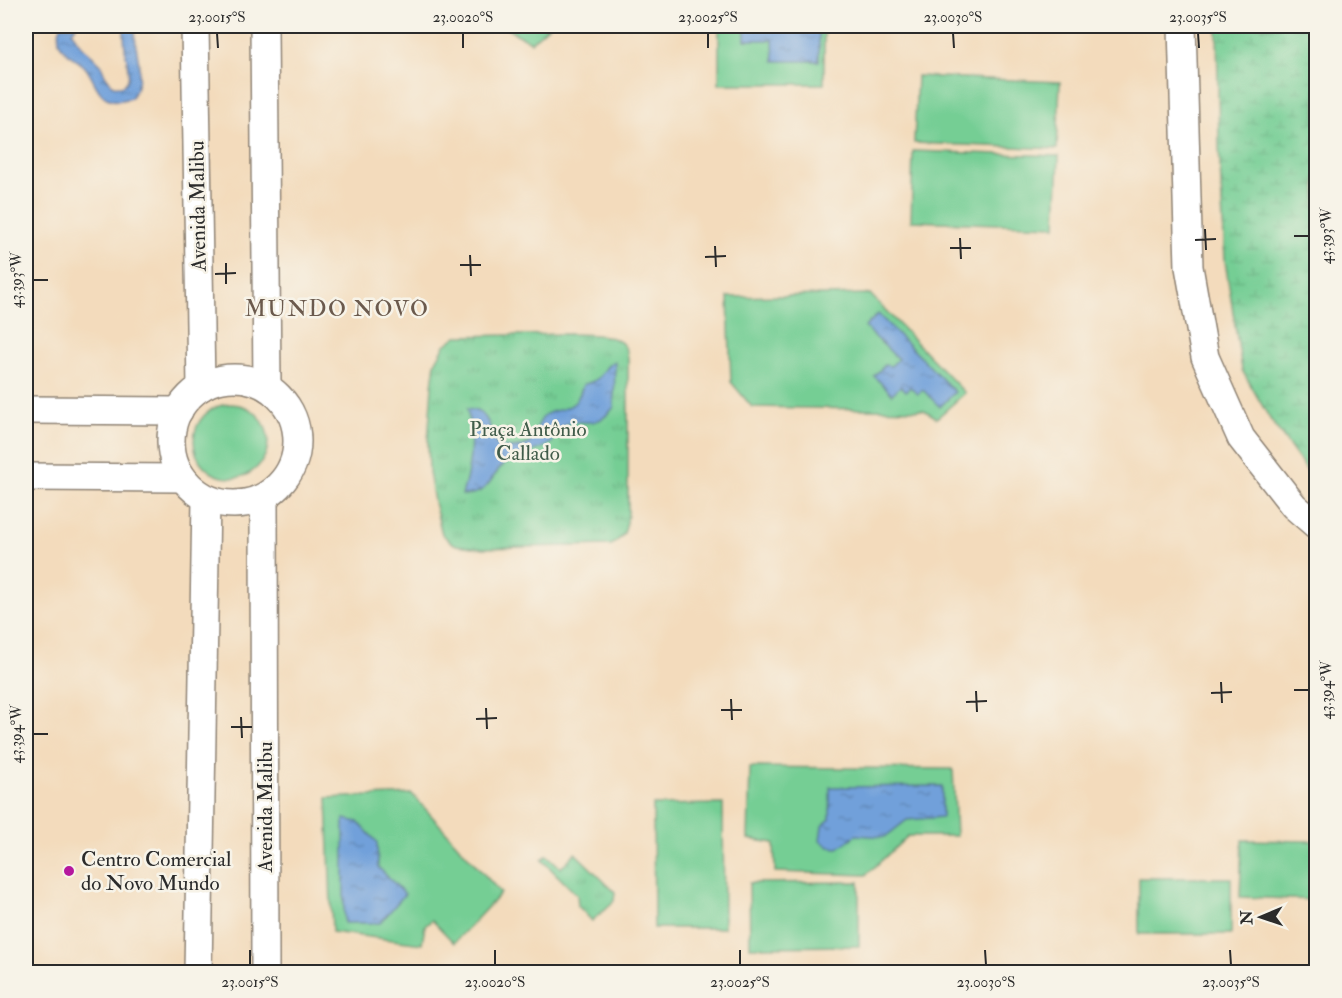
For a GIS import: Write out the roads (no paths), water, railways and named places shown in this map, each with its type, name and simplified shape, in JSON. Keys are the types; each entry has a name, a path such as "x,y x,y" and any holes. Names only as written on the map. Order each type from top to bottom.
{"street":[{"name":"Avenida Malibu","path":"195,26 201,387"},
{"path":"264,26 267,387"},
{"path":"1182,26 1189,267 1205,357 1241,438 1294,506 1317,525"},
{"path":"241,378 267,387 285,403 296,426 298,440 293,466 277,489 264,498 236,505 220,504 206,499 182,478 174,461 171,442 174,423 179,411 187,399 201,387 213,381 241,378"},
{"path":"26,411 179,411"},
{"path":"26,477 182,478"},
{"name":"Avenida Malibu","path":"264,498 265,972"},
{"path":"198,972 206,499"}],"water":[{"path":"61,26 76,26 72,32 80,44 101,65 113,86 120,86 125,84 128,77 124,26 135,26 139,80 131,98 109,99 101,93 84,66 62,48 58,37"},
{"path":"745,26 819,26 819,61 774,61 773,40 745,40"},
{"path":"878,314 955,392 940,407 923,390 918,394 910,387 906,391 901,386 892,394 874,376 885,365 891,366 898,359 865,327"},
{"path":"615,362 614,407 607,415 595,421 568,423 547,445 504,464 486,487 473,494 462,495 468,473 470,452 467,409 485,417 498,447 525,446 529,444 545,415 572,405 583,385 600,377 609,365"},
{"path":"942,786 942,817 907,820 885,837 856,835 838,848 829,847 820,840 822,826 830,819 830,787"},
{"path":"344,819 358,822 377,842 378,867 405,894 380,923 344,923"}],"place":[{"name":"Centro Comercial do Novo Mundo","path":"69,871"}],"district":[{"name":"MUNDO NOVO","path":"337,309"}],"park label":[{"name":"Praça Antônio Callado","path":"528,441"}]}
